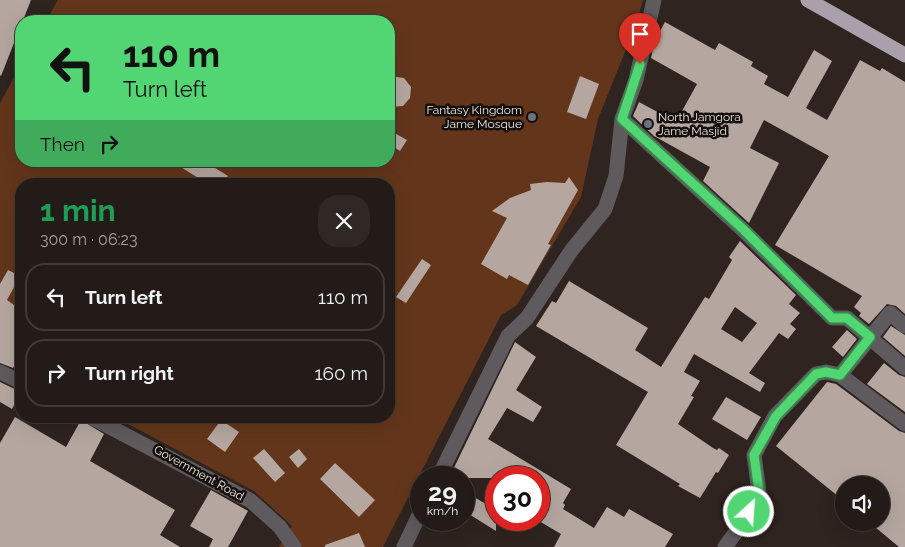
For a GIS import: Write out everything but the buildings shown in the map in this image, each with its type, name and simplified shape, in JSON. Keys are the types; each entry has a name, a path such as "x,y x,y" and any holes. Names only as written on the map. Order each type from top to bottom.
{"highway":[{"path":"808,0 905,55"}],"street":[{"path":"444,466 508,336 527,318 571,250 605,210 616,176 622,119 636,80 654,0"},
{"path":"622,119 744,230 832,318 847,318 905,368"},
{"path":"840,375 890,313 905,326"},
{"path":"0,372 15,379"},
{"path":"725,547 760,499 754,455 776,416 816,374 826,372 840,375 905,424"},
{"name":"Government Road","path":"102,423 251,502 280,527 291,546"},
{"path":"404,547 412,531"}],"shaded area":[{"path":"58,0 643,0 637,22 598,119 581,197 517,305 501,315 424,466 410,466 410,494 383,547 279,547 292,526 254,491 126,423 395,423 395,178 15,178 15,368 0,360 0,103 15,76 15,167 395,167 395,15 49,15"}],"place":[{"name":"Fantasy Kingdom Jame Mosque","path":"532,117"},
{"name":"North Jamgora Jame Masjid","path":"648,124"}],"route":[{"path":"640,64 622,119 744,230 832,318 847,318 870,337 840,375 826,372 816,374 776,416 764,434 754,455 760,499 749,512"}]}
